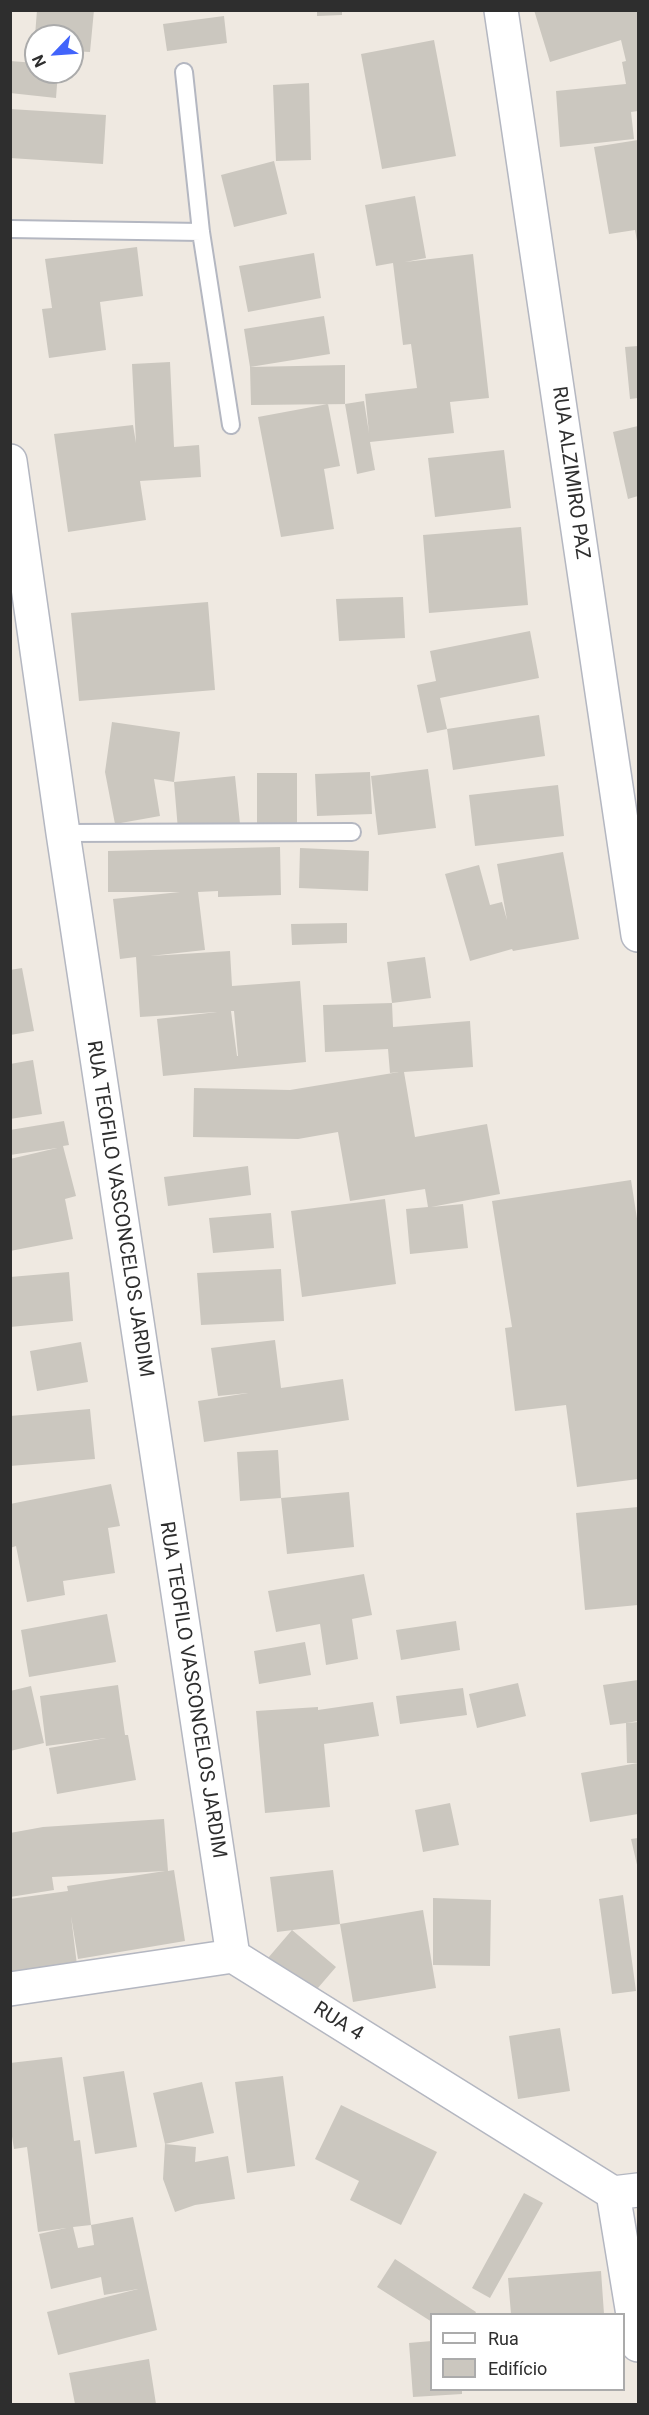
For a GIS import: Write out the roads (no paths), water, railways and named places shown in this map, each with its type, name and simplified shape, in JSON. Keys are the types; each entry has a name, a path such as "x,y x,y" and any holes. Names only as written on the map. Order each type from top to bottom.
{"street":[{"name":"RUA ALZIMIRO PAZ","path":"501,10 639,935"},
{"name":"RUA TEOFILO VASCONCELOS JARDIM","path":"10,461 63,833 233,1956"},
{"path":"10,1989 233,1956"},
{"name":"RUA 4","path":"233,1956 626,2192"},
{"path":"626,2192 639,2345"}],"lane":[{"path":"184,72 201,232 231,425"},
{"path":"10,229 201,232"},
{"path":"63,833 352,832"}]}
